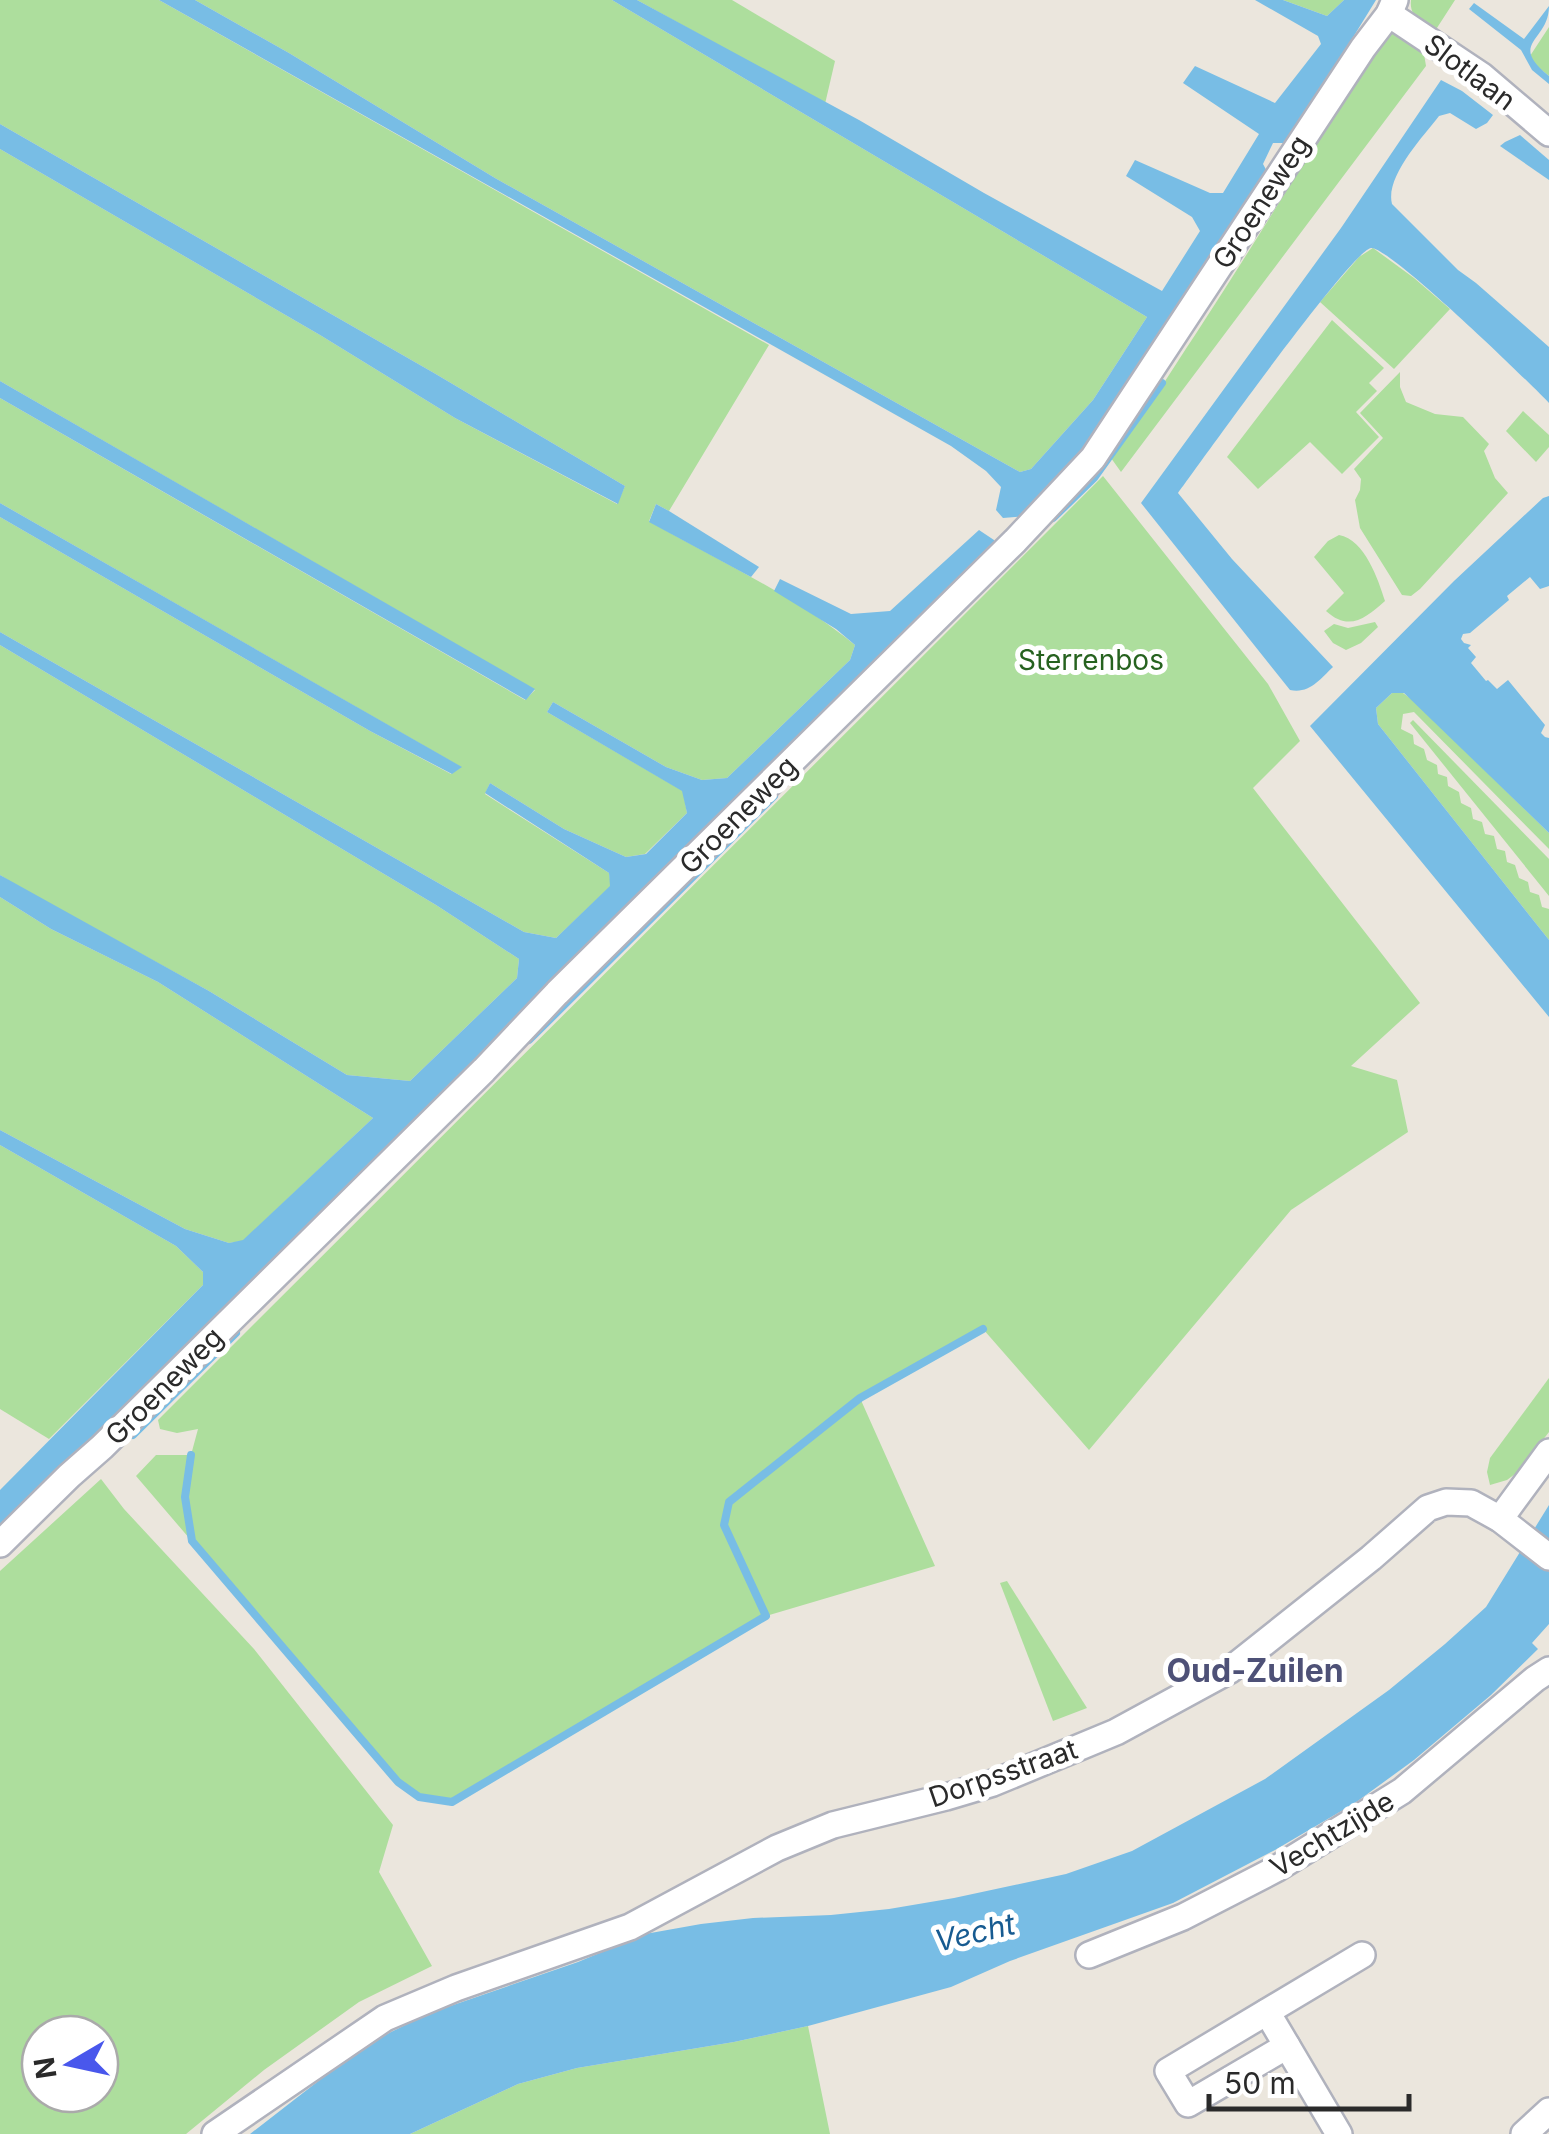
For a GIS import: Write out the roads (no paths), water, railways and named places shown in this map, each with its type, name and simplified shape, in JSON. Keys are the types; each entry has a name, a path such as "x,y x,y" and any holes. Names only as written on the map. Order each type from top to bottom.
{"street":[{"name":"Slotlaan","path":"1392,7 1549,132"},
{"name":"Groeneweg","path":"0,1544 484,1070 557,993 1015,541 1093,458 1392,7"},
{"path":"1500,1520 1549,1452"},
{"name":"Dorpsstraat","path":"215,2134 385,2018 456,1988 630,1927 777,1848 833,1825 993,1782 1116,1732 1230,1670 1357,1570 1428,1508 1446,1502 1471,1503 1549,1557"},
{"name":"Vechtzijde","path":"1088,1955 1183,1917 1276,1869 1402,1791 1549,1670"},
{"path":"1287,2046 1188,2104 1168,2071 1362,1955"},
{"path":"1267,2012 1339,2134"},
{"path":"1524,2134 1548,2115"}],"water":[{"path":"159,0 195,0 495,178 1020,472 1031,469 1093,400 1147,317 612,0 637,0 1162,291 1200,231 1192,217 1126,176 1135,160 1210,193 1223,193 1259,134 1183,83 1195,66 1275,103 1321,44 1318,36 1255,0 1283,0 1327,16 1344,0 1376,0 1288,143 1273,143 1263,164 1270,177 1072,473 1029,516 1003,518 996,510 1001,487 951,446"},
{"path":"1474,3 1524,39 1549,6 1531,56 1549,76 1549,84 1532,70 1521,50 1469,9"},
{"path":"1441,80 1493,115 1476,129 1450,113 1439,116 1399,170 1391,193 1392,204 1458,270 1549,347 1549,403 1459,317 1383,253 1371,248 1335,283 1178,493 1232,559 1333,667 1309,688 1290,690 1141,503 1341,228"},
{"path":"0,124 625,486 618,504 455,418 0,149"},
{"path":"1520,135 1549,160 1549,180 1500,146"},
{"path":"0,381 535,689 526,700 0,398"},
{"path":"1549,496 1549,586 1540,589 1530,577 1507,596 1509,600 1461,639 1471,645 1468,648 1476,657 1471,663 1486,681 1497,689 1508,680 1545,725 1541,733 1549,738 1549,833 1404,693 1392,693 1376,708 1378,724 1549,940 1549,1017 1310,726 1454,581"},
{"path":"0,503 462,767 452,774 370,731 0,517"},
{"path":"656,504 759,567 751,577 649,522"},
{"path":"979,530 994,540 995,548 834,702 91,1442 0,1527 0,1490 203,1285 203,1272 176,1246 0,1145 0,1130 185,1229 229,1243 243,1240 373,1118 158,982 51,929 0,897 0,875 209,991 347,1075 410,1081 517,978 519,959 436,905 0,645 0,632 524,932 556,938 610,886 609,873 485,793 490,783 564,829 626,857 646,854 687,813 682,791 547,712 553,702 666,767 702,780 727,778 850,660 855,645 774,591 780,579 851,614 890,611"},
{"name":"Vecht","path":"1549,1505 1549,1624 1532,1643 1538,1649 1414,1760 1355,1803 1173,1903 1010,1961 951,1987 808,2026 577,2068 518,2084 410,2134 250,2134 357,2051 391,2032 430,2013 578,1962 645,1934 701,1924 831,1915 954,1898 1066,1874 1132,1851 1265,1779 1389,1690 1445,1644 1486,1607"}],"waterway":[{"path":"1053,518 1094,478 1162,383"},
{"path":"529,1040 774,796"},
{"path":"191,1455 185,1497 192,1541 398,1782 419,1797 452,1802 766,1616 724,1525 729,1502 860,1398 983,1329"},
{"path":"133,1435 236,1333"}],"district":[{"name":"Oud-Zuilen","path":"1255,1671"}],"park label":[{"name":"Sterrenbos","path":"1091,660"}]}
